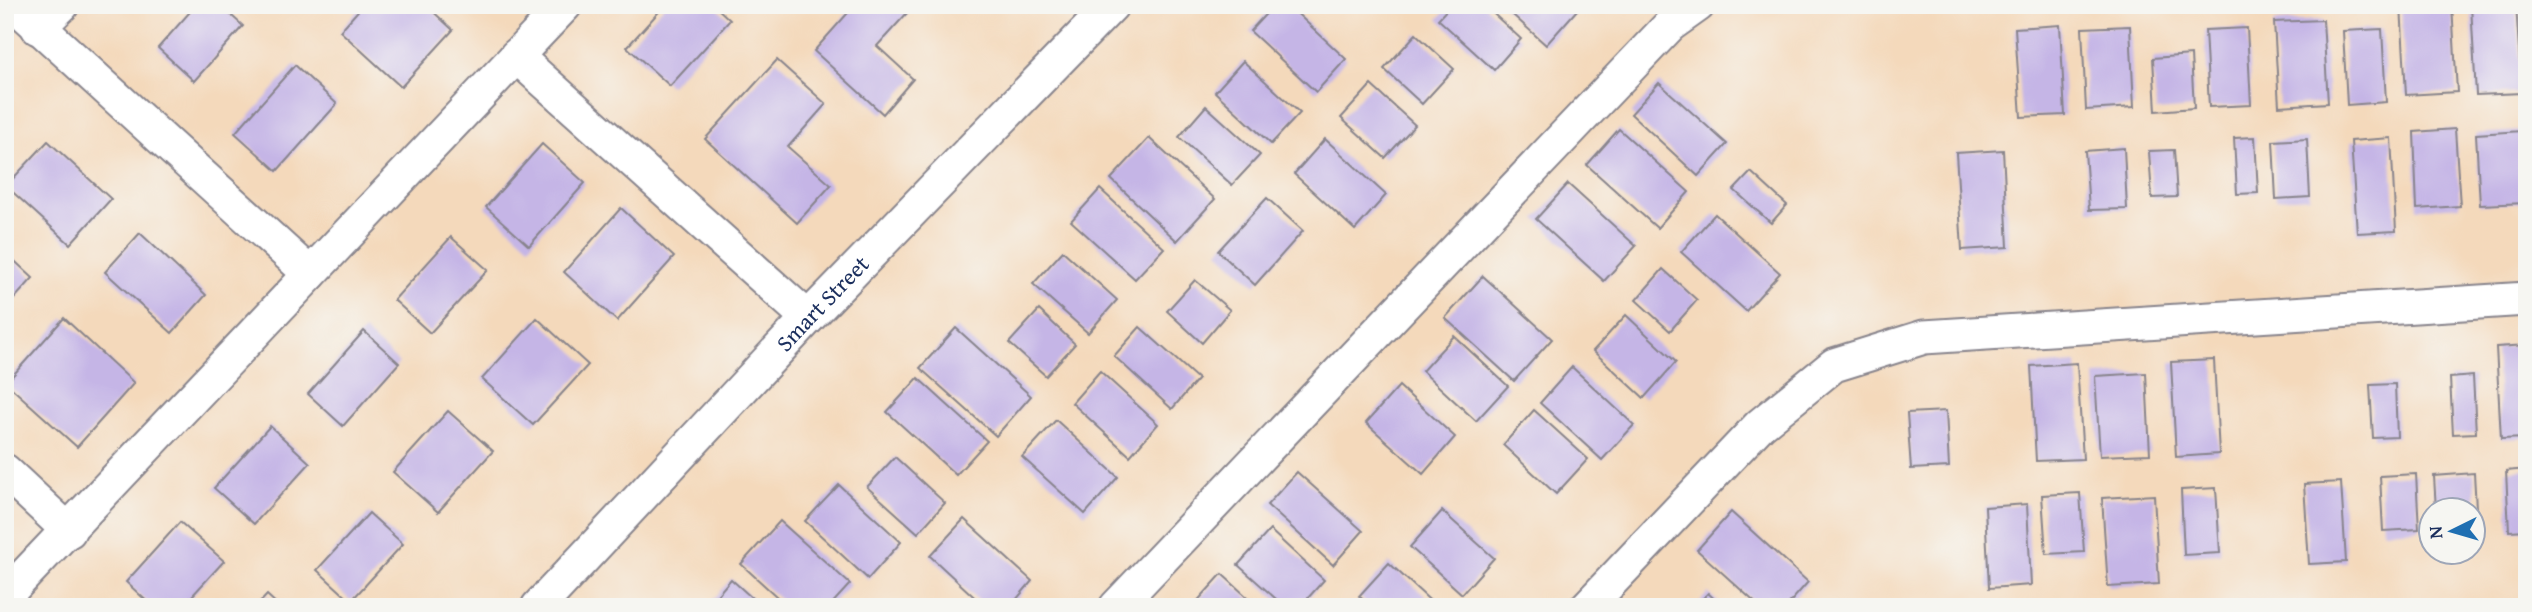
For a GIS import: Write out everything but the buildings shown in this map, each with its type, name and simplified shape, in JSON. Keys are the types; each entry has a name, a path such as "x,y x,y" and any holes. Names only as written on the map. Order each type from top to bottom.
{"street":[{"path":"15,5 310,274"},
{"path":"38,28 62,5"},
{"path":"5,596 565,5"},
{"name":"Smart Street","path":"538,607 808,318 1112,5"},
{"path":"1116,607 1670,25 1698,5"},
{"path":"516,56 808,318"},
{"path":"1587,607 1760,425 1834,365 1924,337 2527,299"},
{"path":"5,471 69,531"}]}
